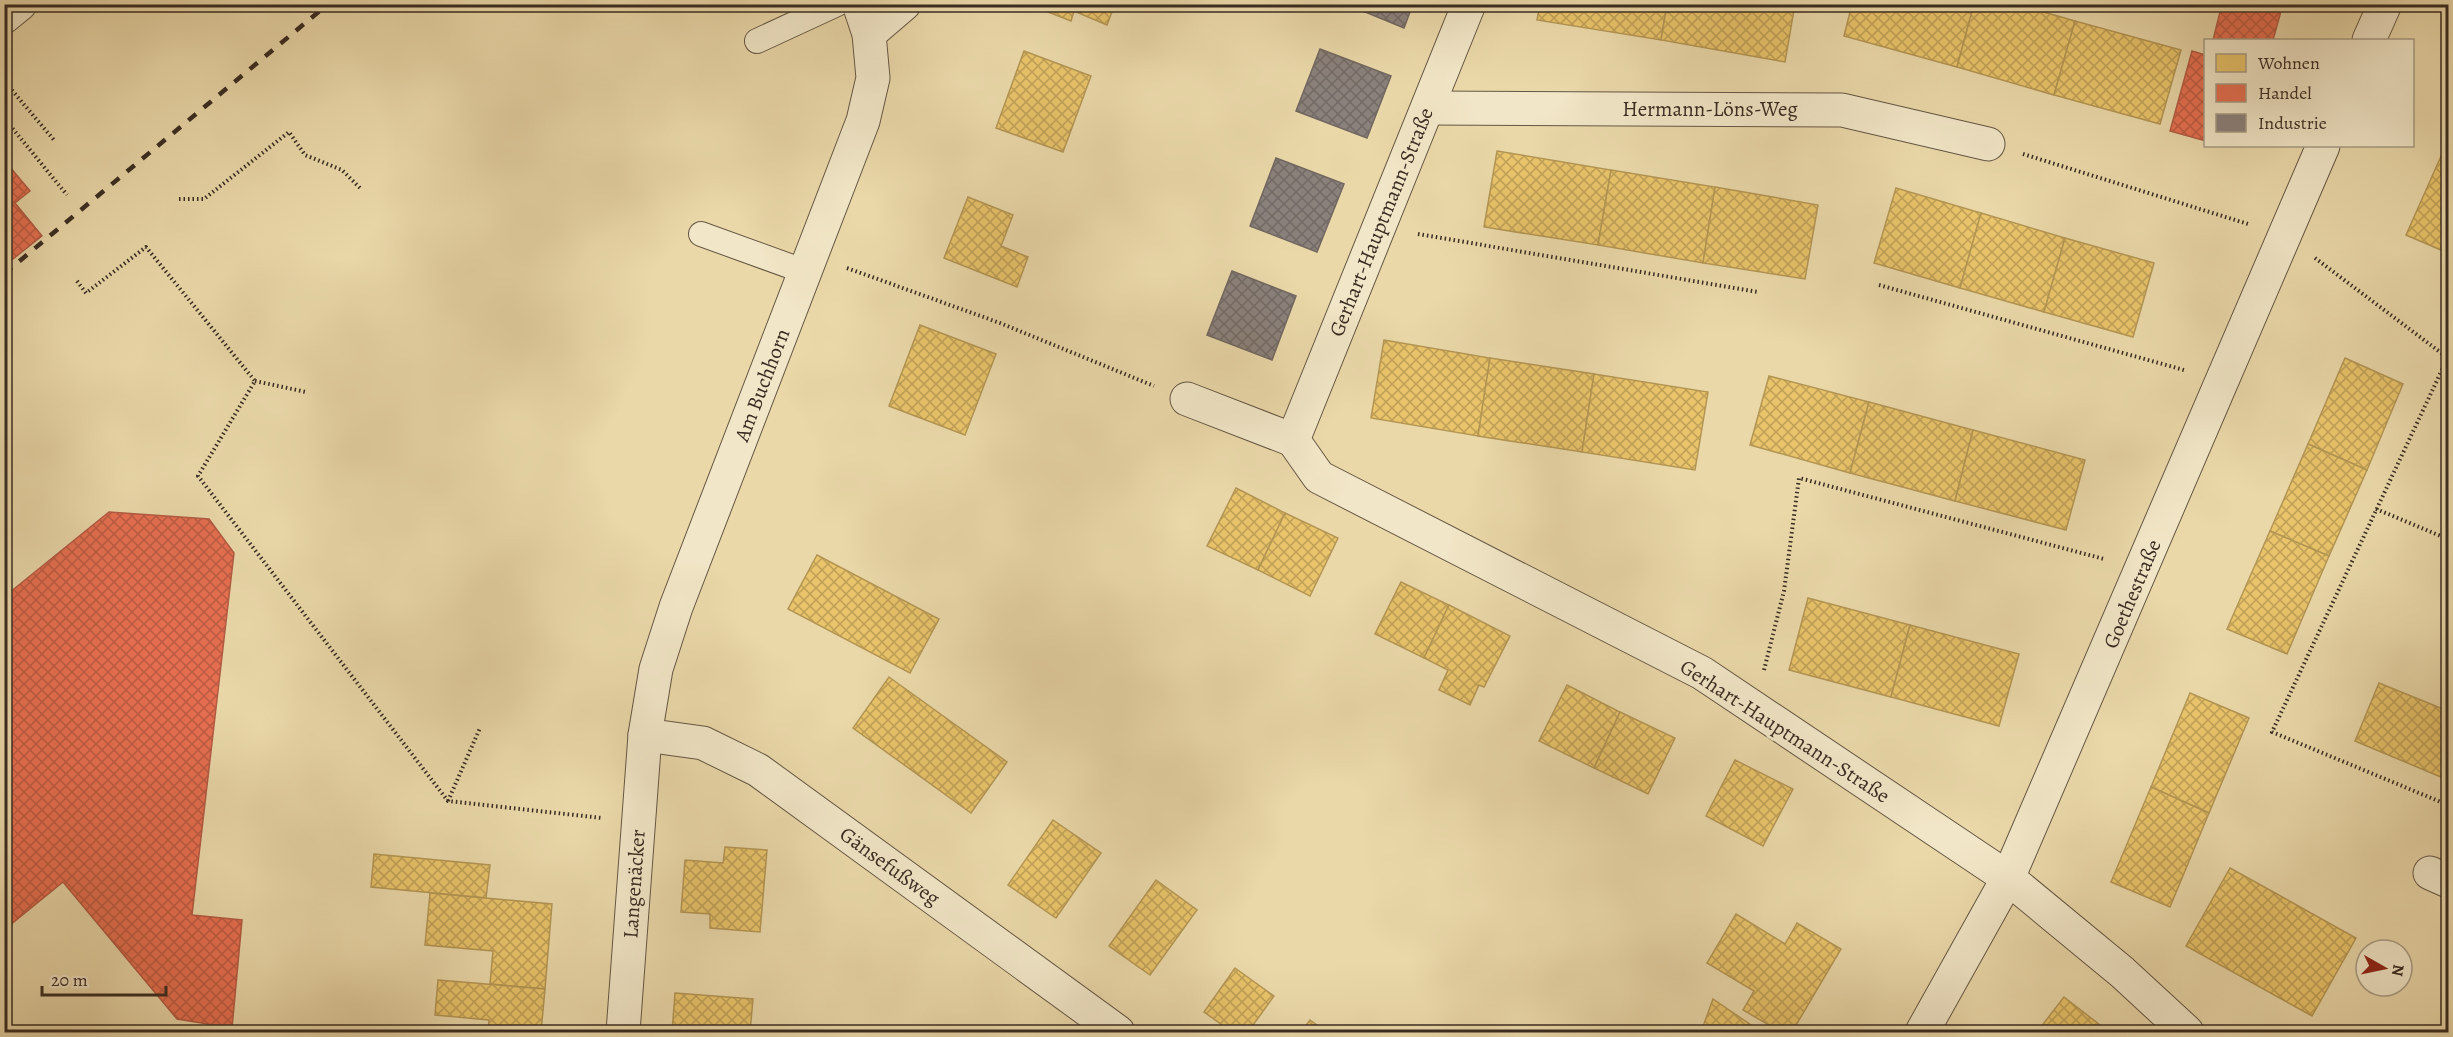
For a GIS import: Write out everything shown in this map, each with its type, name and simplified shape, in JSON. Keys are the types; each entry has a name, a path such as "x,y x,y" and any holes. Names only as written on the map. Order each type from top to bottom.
{"street":[{"path":"4,17 20,4"},
{"name":"Am Buchhorn","path":"645,735 656,669 676,607 810,264 863,121 873,78 864,20 904,4"},
{"name":"Gerhart-Hauptmann-Straße","path":"1469,4 1293,440 1319,477 1702,673 2008,878 2122,972 2187,1032"},
{"path":"2369,39 2385,4"},
{"name":"Hermann-Löns-Weg","path":"1428,108 1842,110 1988,144"},
{"name":"Goethestraße","path":"1922,1032 2008,878 2143,569 2323,147"},
{"path":"1187,399 1293,440"},
{"name":"Langenäcker","path":"623,1032 645,735"},
{"name":"Gänsefußweg","path":"645,735 703,744 758,770 1118,1032"}],"lane":[{"path":"757,41 837,4"},
{"path":"701,234 810,264"}],"path":[{"path":"4,89 10,88 54,140"},
{"path":"4,118 67,195"},
{"path":"179,199 204,199 289,132 305,155 342,170 362,190"},
{"path":"1988,144 2284,235 2448,358 2272,732 2448,805"},
{"path":"1379,227 1758,292"},
{"path":"77,281 86,293 146,247 255,381 306,392"},
{"path":"810,264 1000,323 1187,399"},
{"path":"1879,285 2222,381"},
{"path":"255,381 198,476 448,801 639,822"},
{"path":"1754,708 1784,591 1799,478 2143,569"},
{"path":"2376,509 2448,539"},
{"path":"448,801 480,728"}],"building: Wohnen":[{"path":"1040,4 1115,4 1107,25 1074,11 1071,21 1038,8"},
{"path":"1540,4 1667,4 1661,40 1537,20"},
{"path":"1667,4 1795,4 1785,62 1661,40"},
{"path":"1852,4 1974,4 1957,67 1844,36"},
{"path":"1974,4 2016,4 2075,21 2054,95 1957,67"},
{"path":"2075,21 2181,50 2160,124 2054,95"},
{"path":"1024,51 1091,76 1063,152 996,128"},
{"path":"2446,145 2448,146 2448,253 2406,235"},
{"path":"1497,151 1611,170 1598,245 1484,227"},
{"path":"1611,170 1715,187 1703,263 1598,245"},
{"path":"1715,187 1818,205 1805,279 1703,263"},
{"path":"1896,188 1981,213 1960,288 1874,263"},
{"path":"968,197 1013,215 1001,246 1028,257 1017,287 944,258"},
{"path":"1981,213 2065,238 2044,312 1960,288"},
{"path":"2065,238 2154,263 2133,337 2044,312"},
{"path":"920,325 996,354 965,435 889,406"},
{"path":"1384,340 1490,358 1478,436 1371,418"},
{"path":"1490,358 1594,374 1582,452 1478,436"},
{"path":"2345,358 2403,384 2367,470 2308,444"},
{"path":"1594,374 1708,392 1695,470 1582,452"},
{"path":"1769,376 1869,402 1850,473 1750,445"},
{"path":"1869,402 1973,430 1955,501 1850,473"},
{"path":"1973,430 2085,460 2066,530 1955,501"},
{"path":"2308,444 2367,470 2329,556 2270,531"},
{"path":"1236,488 1285,513 1258,570 1207,546"},
{"path":"1285,513 1338,538 1310,596 1258,570"},
{"path":"2270,531 2329,556 2287,654 2227,629"},
{"path":"817,555 939,619 910,673 788,609"},
{"path":"1401,582 1449,605 1424,658 1375,634"},
{"path":"1808,598 1910,625 1891,697 1789,670"},
{"path":"1449,605 1510,636 1484,687 1479,685 1470,705 1439,690 1448,670 1424,658"},
{"path":"1910,625 2019,654 1999,726 1891,697"},
{"path":"889,677 1007,762 971,813 853,728"},
{"path":"2379,683 2448,711 2448,780 2355,741"},
{"path":"1567,685 1620,712 1594,768 1539,741"},
{"path":"2190,693 2249,718 2209,813 2151,787"},
{"path":"1620,712 1675,738 1648,794 1594,768"},
{"path":"1735,760 1793,789 1763,846 1706,816"},
{"path":"2151,787 2209,813 2170,907 2111,882"},
{"path":"1053,820 1101,853 1056,918 1008,885"},
{"path":"725,847 767,850 760,932 710,928 710,914 681,912 685,860 723,863"},
{"path":"374,854 490,865 486,898 371,887"},
{"path":"2230,868 2356,938 2312,1016 2186,946"},
{"path":"1156,880 1197,910 1150,975 1109,946"},
{"path":"430,893 552,904 545,989 490,984 493,951 425,945"},
{"path":"1736,914 1785,944 1797,923 1841,949 1792,1032 1781,1032 1743,1010 1754,991 1707,963"},
{"path":"1235,968 1274,996 1248,1032 1232,1032 1204,1012"},
{"path":"438,980 545,989 541,1032 488,1032 489,1020 435,1015"},
{"path":"675,993 753,999 750,1032 672,1032"},
{"path":"2064,997 2109,1032 2037,1032"},
{"path":"1713,999 1757,1029 1755,1032 1701,1032"},
{"path":"1310,1020 1327,1032 1301,1032"}],"building: Handel":[{"path":"2222,4 2283,4 2273,39 2213,39"},
{"path":"2192,51 2204,54 2204,140 2170,131"},
{"path":"4,160 30,191 15,203 42,236 4,266"},
{"path":"109,512 209,519 234,553 192,915 242,920 232,1028 177,1019 63,882 4,930 4,597"}],"building: Industrie":[{"path":"1346,4 1413,4 1404,28"},
{"path":"1320,49 1391,76 1367,138 1296,111"},
{"path":"1276,158 1344,184 1317,252 1250,226"},
{"path":"1232,271 1296,296 1272,360 1207,335"}],"railway":[{"path":"4,274 328,4"}]}
